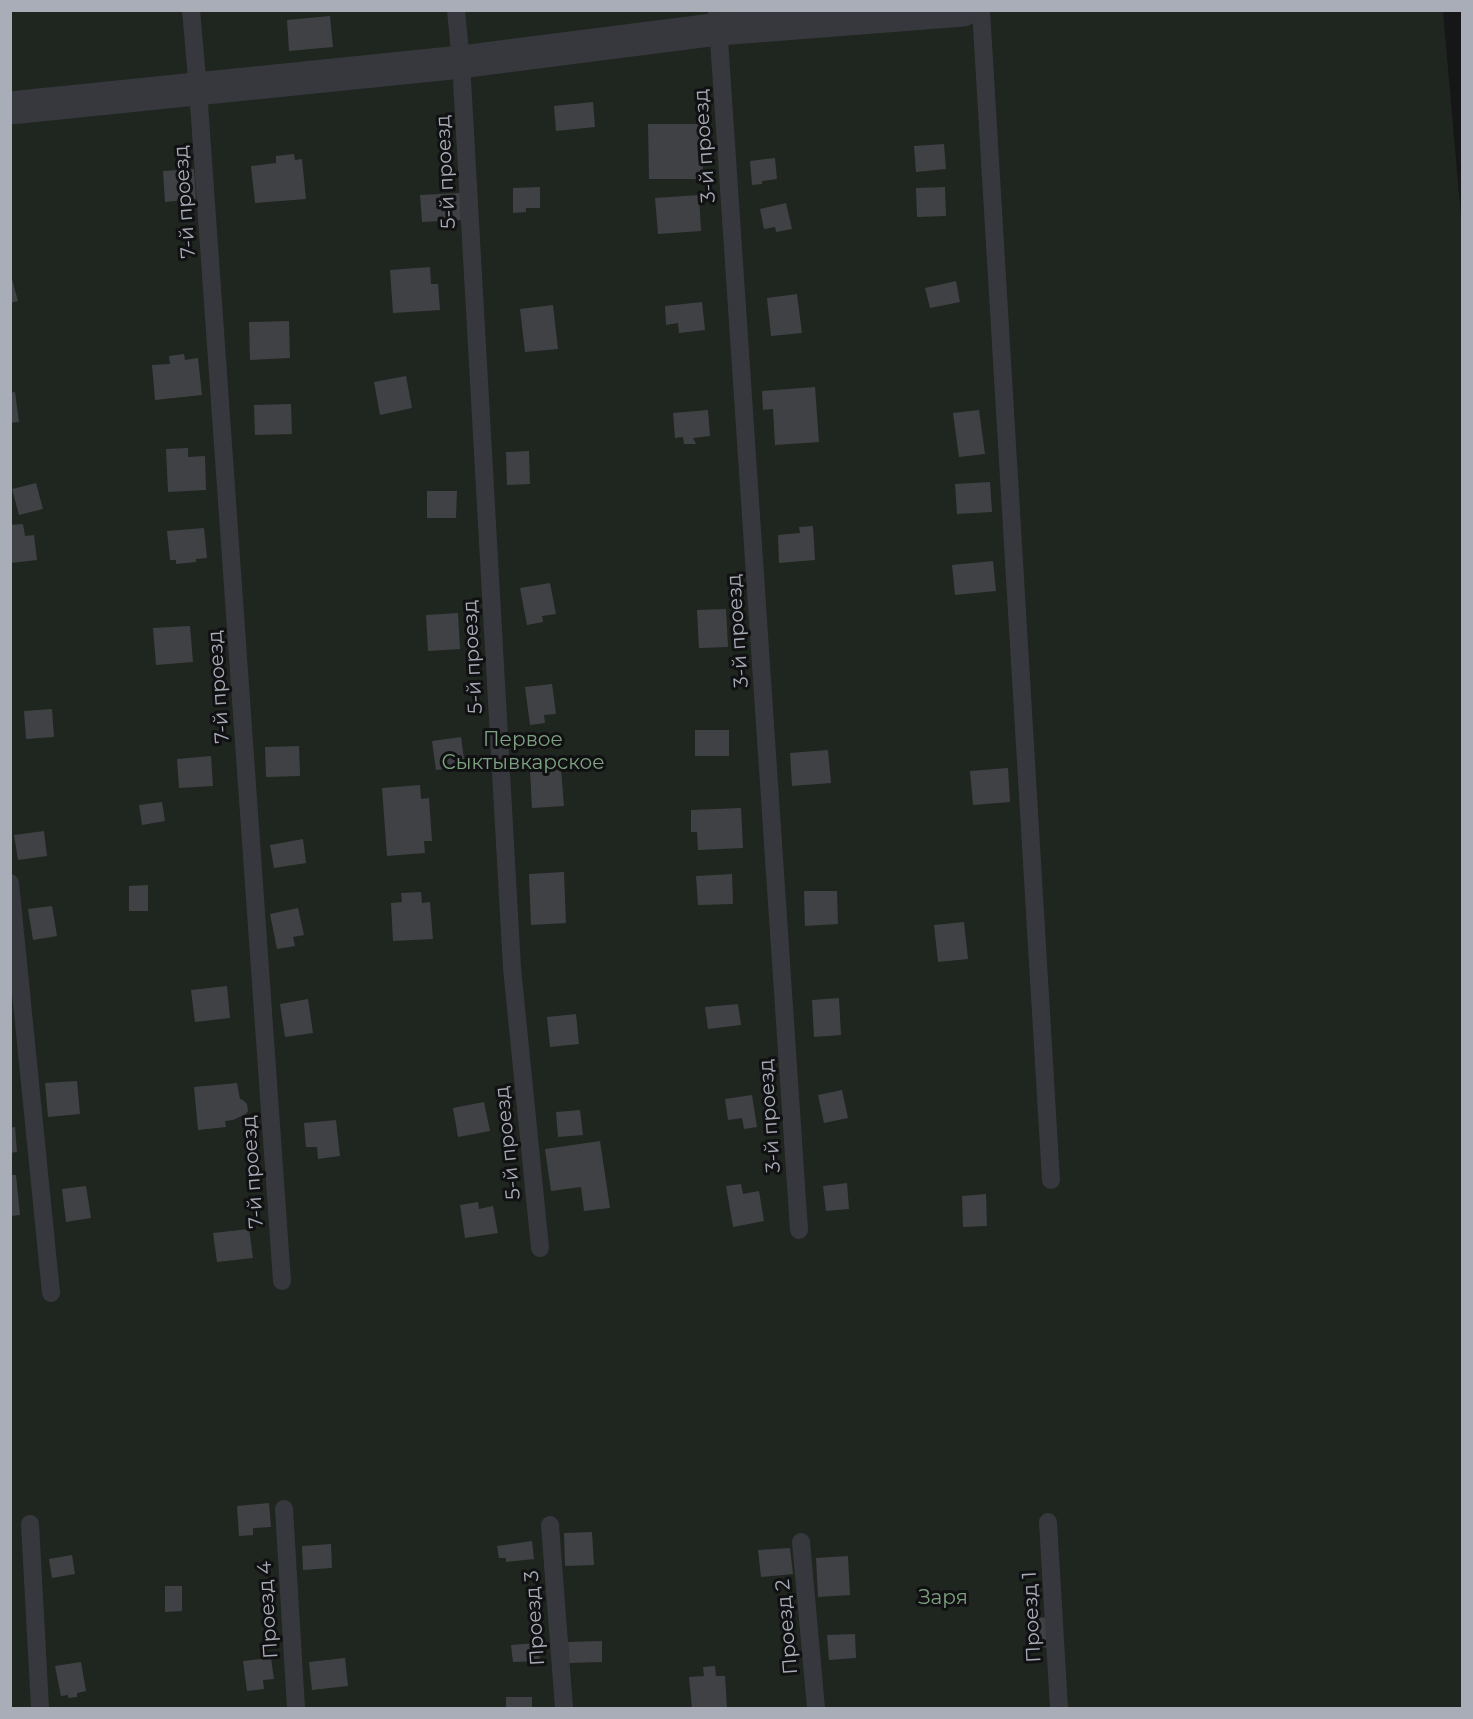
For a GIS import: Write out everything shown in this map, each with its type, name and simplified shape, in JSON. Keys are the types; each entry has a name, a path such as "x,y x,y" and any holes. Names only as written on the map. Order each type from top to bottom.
{"street":[{"path":"10,108 461,62 718,20 963,10"}],"lane":[{"name":"7-й проезд","path":"191,10 282,1281"},
{"name":"5-й проезд","path":"456,10 461,62 512,968 540,1248"},
{"path":"981,10 1051,1180"},
{"name":"3-й проезд","path":"718,20 799,1230"},
{"path":"10,883 51,1293"},
{"name":"Проезд 4","path":"284,1509 296,1708"},
{"name":"Проезд 1","path":"1048,1522 1059,1708"},
{"path":"30,1524 40,1708"},
{"name":"Проезд 3","path":"550,1525 564,1708"},
{"name":"Проезд 2","path":"801,1542 816,1708"}],"green space":[{"path":"10,11 1443,11 1462,228 1462,1708 11,1708"}],"building":[{"path":"330,16 333,47 289,51 287,20"},
{"path":"593,102 595,127 556,131 554,106"},
{"path":"648,124 702,124 703,179 649,179"},
{"path":"944,144 946,169 916,172 914,146"},
{"path":"294,154 295,160 302,159 306,199 255,203 251,166 276,163 276,156"},
{"path":"775,158 777,179 752,185 750,161"},
{"path":"194,169 196,199 165,202 163,171"},
{"path":"540,187 540,208 526,208 526,212 513,213 513,188"},
{"path":"945,187 946,216 917,217 916,188"},
{"path":"460,193 461,220 422,222 420,195"},
{"path":"699,195 701,231 658,234 655,198"},
{"path":"786,203 792,229 776,232 775,227 764,229 760,209"},
{"path":"430,267 431,284 438,284 440,310 393,313 390,270"},
{"path":"10,272 18,301 10,303"},
{"path":"956,281 960,302 930,308 925,288"},
{"path":"797,294 802,333 771,336 767,298"},
{"path":"702,302 705,330 679,333 678,323 666,325 665,306"},
{"path":"553,305 558,349 525,352 520,309"},
{"path":"289,321 290,358 250,360 249,322"},
{"path":"184,354 185,360 198,358 202,395 155,400 152,365 170,364 169,356"},
{"path":"406,376 412,408 380,415 374,382"},
{"path":"815,387 819,442 775,445 773,409 763,410 762,391"},
{"path":"15,392 19,422 10,423 10,393"},
{"path":"291,404 292,434 255,435 254,405"},
{"path":"708,410 710,436 693,438 696,444 684,444 683,437 675,438 673,413"},
{"path":"979,410 985,454 959,457 953,413"},
{"path":"188,448 188,457 205,456 206,490 168,492 166,449"},
{"path":"529,451 530,484 507,485 506,452"},
{"path":"990,482 992,512 957,514 955,484"},
{"path":"36,483 43,509 19,515 12,489"},
{"path":"427,491 457,491 456,518 427,518"},
{"path":"23,524 25,536 34,535 37,560 10,563 10,525"},
{"path":"813,526 815,560 779,563 778,535 800,533 799,527"},
{"path":"204,528 207,558 196,559 196,562 176,564 176,560 170,560 167,531"},
{"path":"993,561 996,591 955,595 952,565"},
{"path":"550,583 556,614 542,616 543,622 527,625 520,588"},
{"path":"726,609 728,647 699,648 697,610"},
{"path":"458,613 460,649 428,651 426,615"},
{"path":"190,626 193,662 156,665 153,628"},
{"path":"552,684 556,714 544,715 545,723 530,725 525,687"},
{"path":"52,709 54,737 26,739 24,711"},
{"path":"695,730 729,730 729,756 695,756"},
{"path":"461,737 465,766 436,770 432,741"},
{"path":"299,746 300,776 266,777 265,747"},
{"path":"828,750 831,783 792,786 790,753"},
{"path":"211,756 213,786 179,788 177,759"},
{"path":"1008,768 1010,802 973,805 970,771"},
{"path":"561,769 564,806 532,808 530,771"},
{"path":"420,785 421,799 429,798 432,841 424,841 425,853 387,856 382,788"},
{"path":"162,802 165,821 142,825 139,805"},
{"path":"741,808 743,848 698,850 697,832 691,832 691,810"},
{"path":"44,831 47,856 18,860 14,835"},
{"path":"303,839 306,863 274,868 270,845"},
{"path":"564,872 566,923 531,925 529,874"},
{"path":"732,874 733,904 698,905 696,876"},
{"path":"148,885 148,911 129,911 129,886"},
{"path":"804,891 837,891 838,924 805,926"},
{"path":"421,892 422,903 430,902 433,939 393,941 391,903 402,902 401,893"},
{"path":"52,906 57,936 33,940 28,909"},
{"path":"298,908 304,935 293,937 295,946 277,949 270,914"},
{"path":"964,922 968,959 938,962 934,925"},
{"path":"227,986 230,1018 195,1022 191,990"},
{"path":"839,998 841,1035 814,1037 812,1000"},
{"path":"308,999 313,1033 285,1037 280,1004"},
{"path":"738,1004 741,1025 708,1029 705,1007"},
{"path":"576,1014 579,1044 550,1047 547,1017"},
{"path":"77,1081 80,1114 48,1117 45,1083"},
{"path":"237,1083 240,1099 247,1104 246,1114 225,1121 226,1127 198,1130 194,1087"},
{"path":"842,1090 848,1118 824,1123 818,1095"},
{"path":"752,1095 757,1127 744,1129 742,1118 728,1120 725,1099"},
{"path":"484,1102 490,1131 458,1137 453,1108"},
{"path":"580,1110 583,1135 558,1137 556,1112"},
{"path":"336,1120 340,1156 318,1159 317,1147 306,1147 304,1123"},
{"path":"15,1127 17,1152 10,1153 10,1128"},
{"path":"600,1141 610,1208 584,1211 581,1187 551,1191 545,1149"},
{"path":"10,1175 16,1175 20,1215 10,1216"},
{"path":"847,1183 849,1209 826,1211 823,1186"},
{"path":"741,1184 743,1194 759,1191 764,1221 733,1227 726,1186"},
{"path":"86,1186 91,1218 66,1222 62,1189"},
{"path":"986,1194 987,1226 963,1227 962,1196"},
{"path":"478,1202 479,1209 493,1206 498,1233 465,1238 460,1205"},
{"path":"249,1229 253,1258 217,1262 213,1233"},
{"path":"269,1503 271,1527 253,1528 253,1535 239,1536 237,1506"},
{"path":"592,1532 594,1565 565,1566 564,1533"},
{"path":"532,1541 534,1559 506,1562 506,1558 499,1558 497,1546"},
{"path":"331,1544 332,1568 303,1570 302,1546"},
{"path":"790,1548 793,1574 761,1577 758,1550"},
{"path":"72,1555 75,1574 52,1578 49,1559"},
{"path":"848,1556 850,1595 818,1597 816,1558"},
{"path":"165,1586 182,1586 182,1611 165,1612"},
{"path":"1054,1617 1055,1647 1031,1648 1029,1618"},
{"path":"855,1634 856,1658 829,1660 827,1635"},
{"path":"602,1641 602,1662 569,1663 568,1642"},
{"path":"538,1643 540,1661 513,1662 511,1645"},
{"path":"271,1658 274,1679 263,1680 264,1689 247,1691 243,1661"},
{"path":"345,1658 348,1686 312,1690 309,1662"},
{"path":"81,1662 86,1691 77,1693 77,1697 61,1696 55,1666"},
{"path":"715,1666 716,1676 725,1676 727,1708 692,1708 689,1677 704,1676 703,1667"},
{"path":"506,1697 532,1697 532,1708 506,1708"}],"park label":[{"name":"Первое Сыктывкарское","path":"523,750"},
{"name":"Заря","path":"943,1597"}]}
